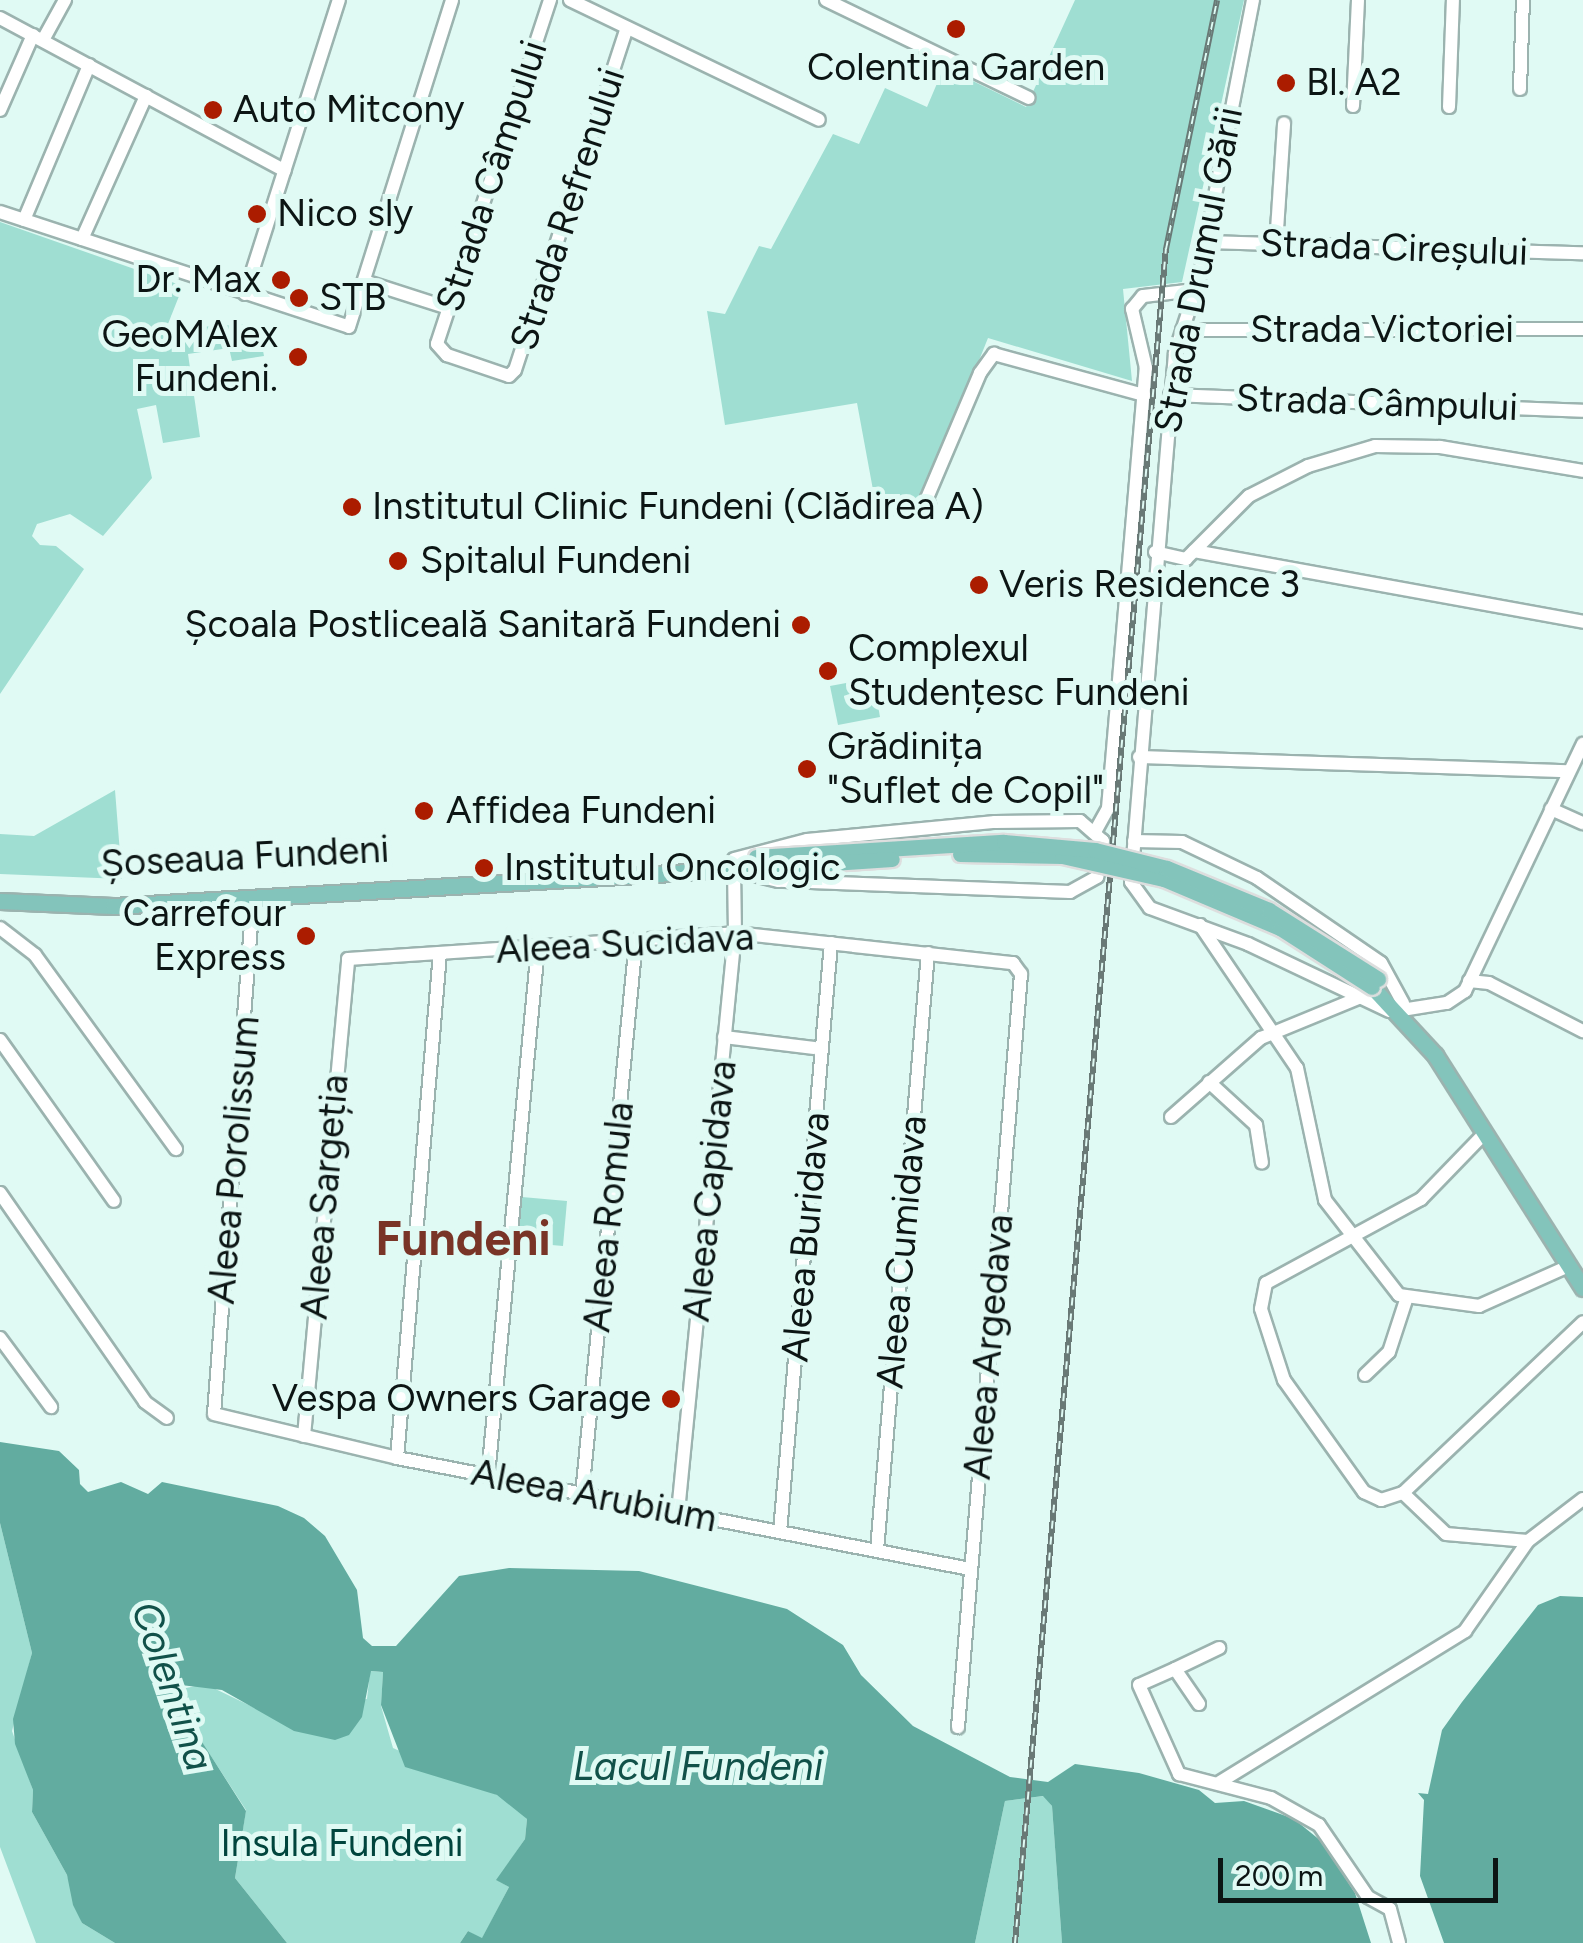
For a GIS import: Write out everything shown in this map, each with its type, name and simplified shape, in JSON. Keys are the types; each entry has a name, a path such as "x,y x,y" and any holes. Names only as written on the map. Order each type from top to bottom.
{"main road":[{"name":"Șoseaua Fundeni","path":"0,893 112,898 1002,853 1092,860 1164,879 1266,921 1408,1012 1583,1277"},
{"name":"Șoseaua Fundeni","path":"0,901 87,907 734,864"},
{"name":"Șoseaua Fundeni","path":"1370,988 1408,1012 1583,1288"}],"street":[{"path":"0,110 38,37 65,0"},
{"path":"245,294 339,0"},
{"path":"0,212 349,327 452,0"},
{"name":"Strada Câmpului","path":"440,351 448,308 550,0"},
{"path":"570,0 819,120"},
{"path":"826,0 1029,98"},
{"name":"Strada Drumul Gării","path":"1134,842 1170,395 1182,330 1196,290 1253,0"},
{"path":"1353,106 1358,0"},
{"path":"1449,106 1453,0"},
{"path":"1520,89 1523,0"},
{"path":"0,18 284,171"},
{"name":"Strada Refrenului","path":"440,351 509,376 515,370 627,28"},
{"path":"24,220 89,65"},
{"path":"82,239 146,96"},
{"path":"1276,244 1284,123"},
{"name":"Strada Cireșului","path":"1206,242 1583,253"},
{"path":"364,281 448,308"},
{"path":"1096,830 1108,808 1144,396 1146,360 1134,303 1143,296 1196,290"},
{"name":"Strada Victoriei","path":"1182,330 1583,329"},
{"path":"930,508 927,498 980,373 994,354 1144,396"},
{"name":"Strada Câmpului","path":"1170,395 1583,411"},
{"path":"1155,552 1177,561 1194,551 1228,511 1270,483 1375,446 1440,446 1583,471"},
{"path":"1194,551 1583,622"},
{"path":"1408,1012 1452,1001 1469,982 1583,744"},
{"path":"1140,757 1569,771"},
{"path":"1551,809 1583,823"},
{"name":"Șoseaua Fundeni","path":"1072,820 1096,830 1103,846 1100,870 1078,891 778,881 734,864 807,840 939,826 1072,820"},
{"name":"Șoseaua Fundeni","path":"1370,988 1150,908 1136,895 1134,842 1171,839 1258,878 1381,963 1408,1012"},
{"name":"Aleea Capidava","path":"678,1512 734,933 734,864"},
{"name":"Aleea Porolissum","path":"220,1417 212,1407 253,898"},
{"path":"1200,925 1273,1031 1301,1080 1322,1192 1353,1240 1408,1297 1478,1306 1569,1266"},
{"path":"0,928 41,963 176,1150"},
{"name":"Aleea Sucidava","path":"348,959 734,933 928,953 1019,967"},
{"name":"Aleea Romula","path":"582,1495 636,940"},
{"name":"Aleea Buridava","path":"780,1532 831,943"},
{"path":"488,1476 538,947"},
{"path":"397,1458 440,953"},
{"name":"Aleea Cumidava","path":"877,1550 928,953"},
{"name":"Aleea Sargeția","path":"304,1436 348,959"},
{"name":"Aleea Argedava","path":"958,1727 1019,967"},
{"path":"1469,982 1489,983 1583,1031"},
{"path":"1171,1116 1273,1031 1370,988"},
{"path":"724,1037 814,1048"},
{"path":"0,1040 114,1201"},
{"path":"1209,1082 1256,1125 1262,1163"},
{"path":"1485,1133 1429,1193 1353,1240 1266,1283 1261,1309 1284,1380 1364,1492 1381,1500 1403,1493 1583,1322"},
{"path":"0,1193 145,1402 167,1418"},
{"path":"1364,1375 1389,1352 1408,1297"},
{"path":"0,1338 51,1407"},
{"name":"Aleea Arubium","path":"220,1417 397,1458 970,1569"},
{"path":"1403,1493 1446,1534 1528,1541"},
{"path":"1220,1782 1465,1632 1528,1541 1583,1500"},
{"path":"1219,1648 1139,1689 1179,1774 1270,1798 1320,1825 1368,1898 1390,1908 1398,1943"},
{"path":"1175,1669 1199,1704"}],"green space":[{"path":"1075,0 1244,0 1182,282 1123,289 1132,381 988,338 917,515 878,517 857,403 725,425 707,311 725,314 759,246 771,249 833,134 859,144 885,88 927,107 944,67 1026,107"},
{"path":"0,222 183,286 166,329 248,324 259,329 264,356 232,361 229,348 188,354 200,437 163,443 156,405 137,409 152,478 103,536 70,514 37,524 32,536 40,545 56,546 84,569 0,694"},
{"path":"873,678 880,717 838,725 830,686"},
{"path":"115,790 122,879 0,874 0,834 34,836"},
{"path":"522,1197 567,1201 563,1246 517,1242"},
{"path":"0,1523 32,1653 12,1731 33,1790 32,1812 67,1875 82,1923 115,1943 36,1943 0,1847"},
{"name":"Insula Fundeni","path":"370,1671 383,1672 381,1706 393,1748 513,1802 527,1819 525,1839 497,1880 509,1887 482,1939 468,1931 460,1943 287,1943 235,1878 246,1810 181,1710 177,1690 205,1684 257,1709 367,1699"},
{"path":"1044,1796 1052,1806 1062,1943 975,1943 1005,1801"}],"water":[{"name":"Lacul Fundeni","path":"0,1442 59,1451 79,1470 80,1484 88,1492 121,1482 148,1494 162,1482 278,1506 304,1518 325,1536 357,1590 363,1638 372,1646 396,1646 459,1576 509,1568 639,1571 787,1609 843,1645 861,1675 913,1726 1010,1777 1048,1782 1075,1764 1139,1773 1199,1790 1215,1803 1244,1801 1294,1819 1321,1841 1355,1893 1371,1943 1062,1943 1052,1806 1043,1796 1005,1801 975,1943 460,1943 468,1931 482,1938 509,1887 496,1880 525,1839 527,1819 497,1795 405,1767 381,1705 383,1672 371,1671 362,1717 349,1735 335,1740 294,1731 222,1690 181,1685 176,1701 246,1811 235,1878 287,1943 115,1943 82,1923 73,1905 67,1875 32,1812 33,1790 15,1744 13,1719 32,1653 0,1523"},
{"path":"1560,1596 1583,1597 1583,1943 1444,1943 1420,1876 1424,1800 1418,1793 1428,1794 1442,1730 1462,1702 1538,1605"}],"railway":[{"path":"1015,1943 1166,249 1217,0"}],"place":[{"name":"Colentina Garden","path":"956,29"},
{"name":"Bl. A2","path":"1286,83"},
{"name":"Auto Mitcony","path":"213,110"},
{"name":"Nico sly","path":"257,214"},
{"name":"Dr. Max","path":"281,280"},
{"name":"STB","path":"299,298"},
{"name":"GeoMAlex Fundeni.","path":"298,357"},
{"name":"Institutul Clinic Fundeni (Clădirea A)","path":"352,507"},
{"name":"Spitalul Fundeni","path":"398,561"},
{"name":"Veris Residence 3","path":"979,585"},
{"name":"Școala Postliceală Sanitară Fundeni","path":"801,625"},
{"name":"Complexul Studențesc Fundeni","path":"828,671"},
{"name":"Grădinița \"Suflet de Copil\"","path":"807,769"},
{"name":"Affidea Fundeni","path":"424,811"},
{"name":"Institutul Oncologic","path":"484,868"},
{"name":"Carrefour Express","path":"306,936"},
{"name":"Vespa Owners Garage","path":"671,1399"}],"district":[{"name":"Fundeni","path":"463,1239"}],"water label":[{"name":"Colentina","path":"173,1686"}]}
